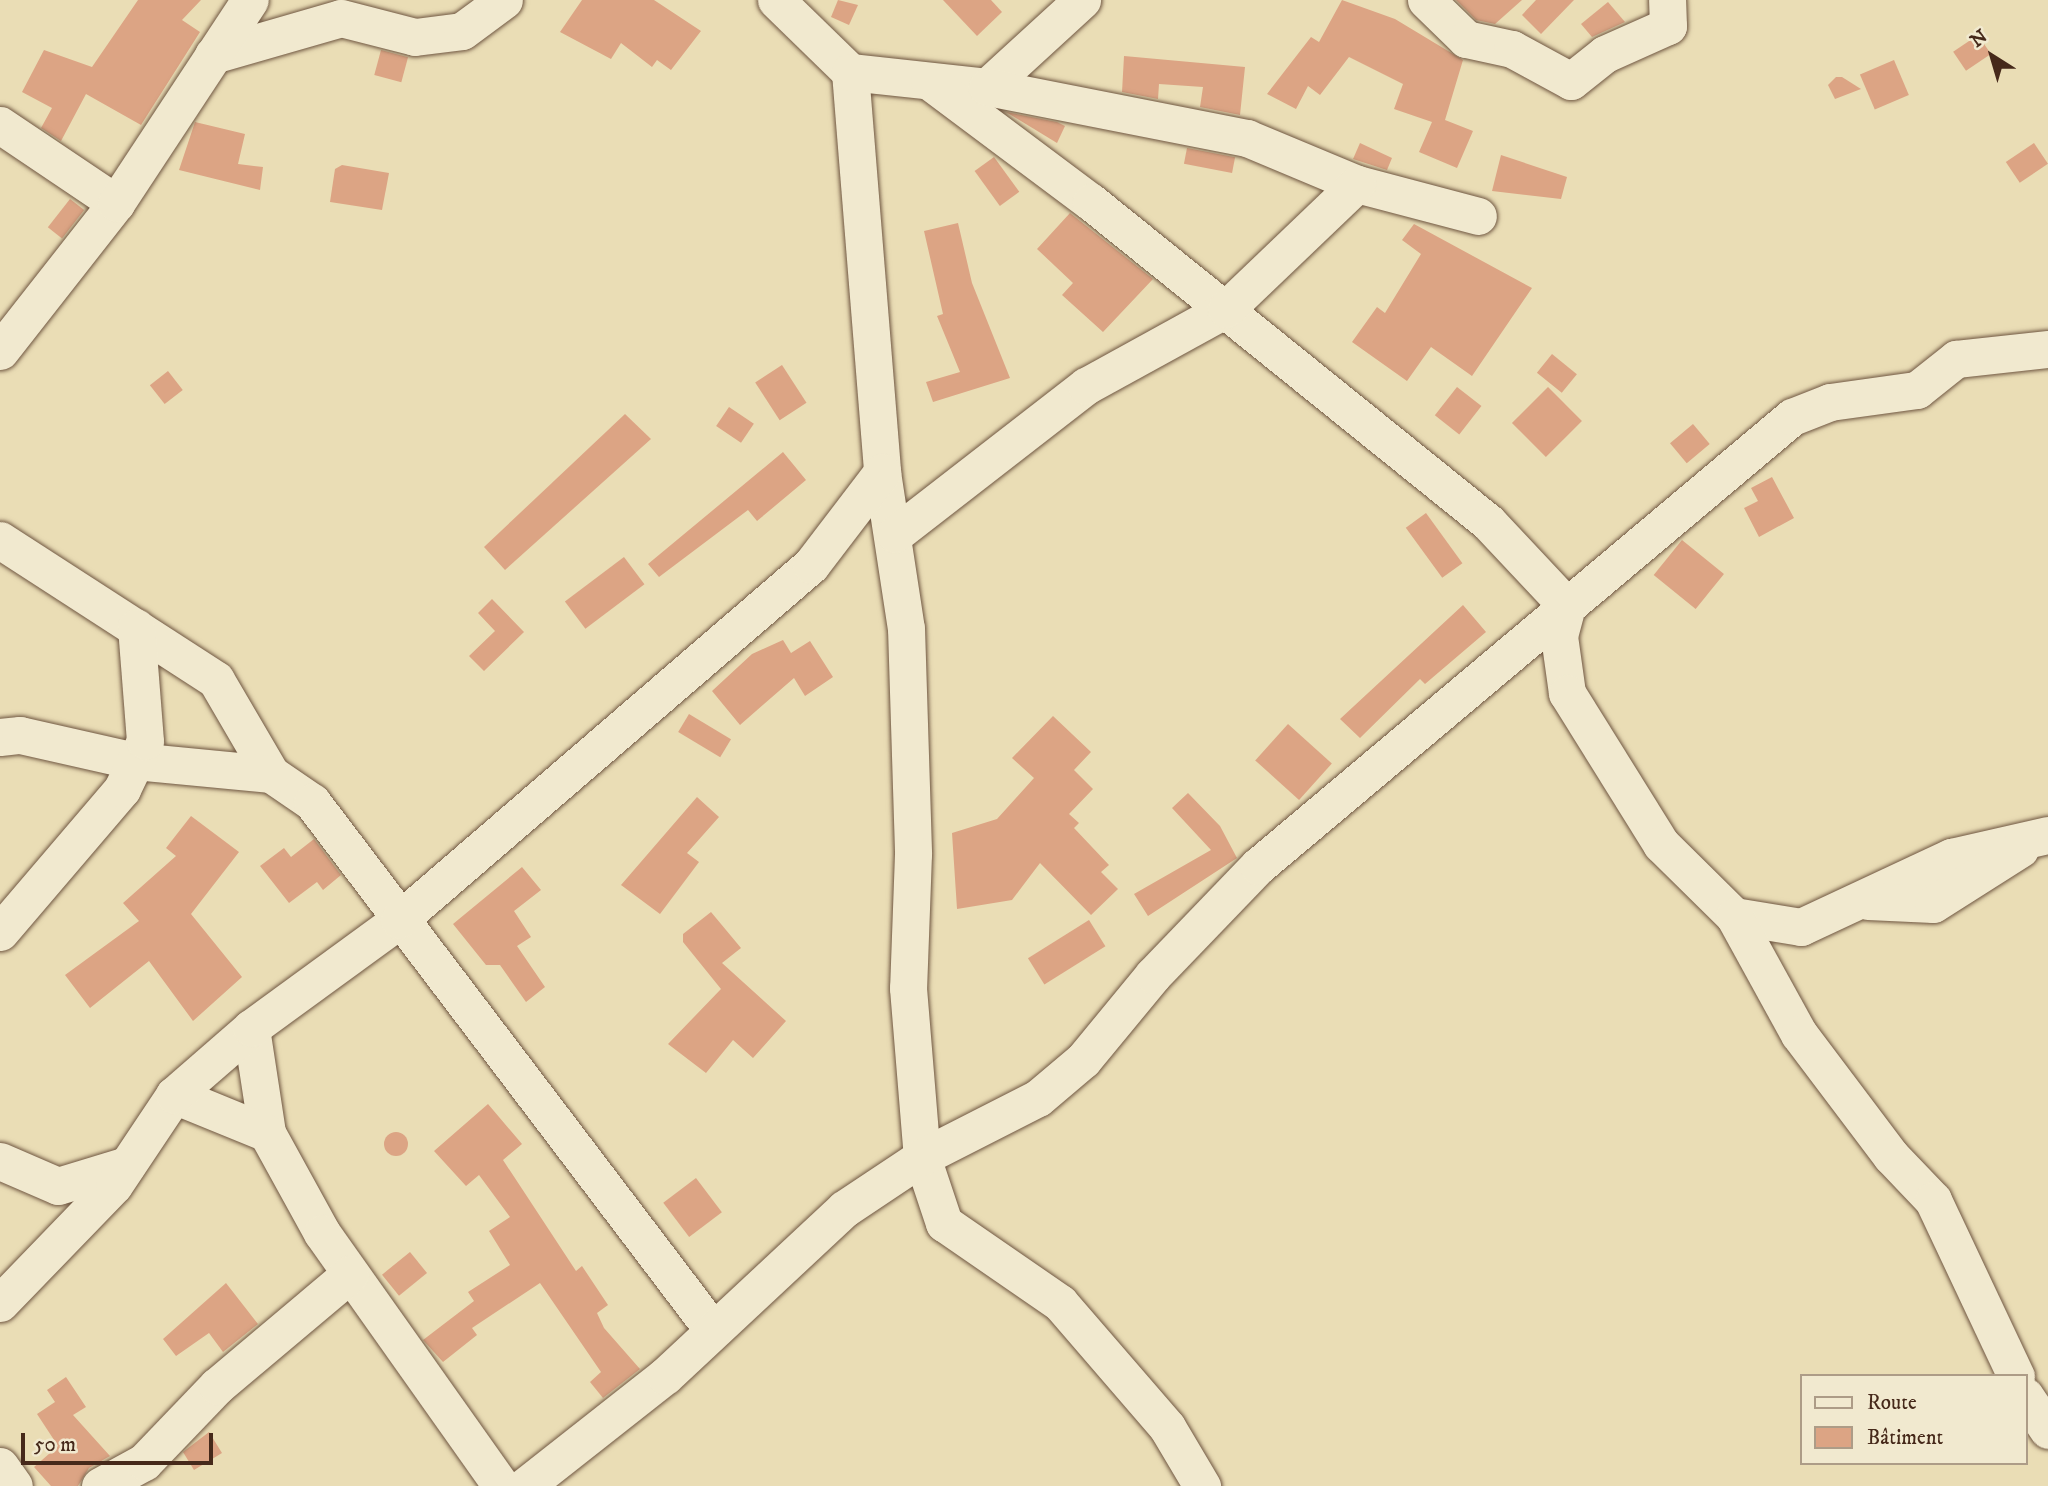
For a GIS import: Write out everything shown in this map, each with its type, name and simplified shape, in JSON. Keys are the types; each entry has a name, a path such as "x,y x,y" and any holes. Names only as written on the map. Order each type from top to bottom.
{"street":[{"path":"0,351 116,203 250,0"},
{"path":"213,55 341,18 415,37 462,32 504,0"},
{"path":"776,0 850,72 987,87 1247,138 1357,184 1478,216"},
{"path":"987,87 1082,0"},
{"path":"1426,0 1466,39 1512,49 1571,81 1605,54 1668,26 1667,0"},
{"path":"850,72 882,472 895,534 906,628 913,854 908,988 922,1157 944,1223 1060,1303 1167,1427 1202,1486"},
{"path":"929,81 1226,309 1488,522 1567,606"},
{"path":"0,125 116,203"},
{"path":"895,534 1086,386 1226,309 1357,184"},
{"path":"525,1486 666,1376 712,1329 844,1209 922,1157 1038,1098 1083,1060 1153,975 1258,866 1792,417 1830,401 1917,390 1956,359 2048,349"},
{"path":"0,1303 127,1165 174,1095 251,1028 399,920 811,565 882,472"},
{"path":"0,540 216,680 271,774 312,802 712,1329"},
{"path":"1567,606 1559,636 1567,693 1661,844 1734,916 1799,1034 1891,1156 1933,1200 2015,1374"},
{"path":"0,932 122,789 145,741 136,628"},
{"path":"0,737 20,735 135,761 271,774"},
{"path":"1734,916 1801,927 1951,858 2042,836"},
{"path":"251,1028 267,1133 350,1274 501,1486"},
{"path":"174,1095 267,1133"},
{"path":"0,1161 58,1186 127,1165"},
{"path":"100,1486 144,1462 217,1386 350,1274"},
{"path":"2027,1399 2048,1430"},
{"path":"0,1466 13,1486"}],"building":[{"path":"138,0 201,0 182,20 200,32 141,125 86,94 61,141 41,128 52,108 22,92 44,50 92,67"},
{"path":"582,0 654,0 701,31 671,70 657,60 652,67 621,43 611,59 560,32"},
{"path":"838,0 858,5 849,25 831,17"},
{"path":"943,0 991,0 1002,12 977,36"},
{"path":"1342,0 1395,19 1463,60 1445,120 1473,131 1457,168 1419,152 1432,122 1394,109 1403,84 1349,57 1320,95 1308,86 1296,109 1267,94 1311,37 1319,42"},
{"path":"1456,0 1522,0 1495,24 1476,20"},
{"path":"1536,0 1574,0 1541,34 1522,15"},
{"path":"1608,2 1625,22 1592,37 1581,24"},
{"path":"1978,35 1991,54 1966,71 1953,52"},
{"path":"381,50 408,57 401,82 374,75"},
{"path":"1124,56 1245,67 1240,115 1200,107 1203,87 1159,84 1158,99 1122,92"},
{"path":"1894,60 1909,95 1875,109 1860,74"},
{"path":"1836,77 1842,77 1861,89 1835,99 1828,85"},
{"path":"1006,112 1057,122 1065,126 1057,143"},
{"path":"195,122 245,134 238,164 263,167 260,190 179,170"},
{"path":"1360,143 1392,158 1387,170 1353,159"},
{"path":"2034,143 2048,164 2020,183 2006,162"},
{"path":"1187,148 1235,157 1232,173 1184,164"},
{"path":"1501,155 1567,177 1561,199 1492,191"},
{"path":"994,157 1019,192 1000,206 975,171"},
{"path":"342,165 389,173 382,210 330,202 335,169"},
{"path":"70,199 84,210 62,238 48,227"},
{"path":"1070,213 1153,279 1103,332 1062,295 1073,283 1037,249"},
{"path":"958,223 972,283 1010,378 933,402 926,382 960,372 937,316 943,314 924,231"},
{"path":"1414,224 1532,288 1472,376 1431,347 1407,381 1352,342 1377,307 1385,313 1421,254 1402,240"},
{"path":"1552,354 1577,374 1562,393 1537,373"},
{"path":"782,365 807,403 780,420 755,382"},
{"path":"168,371 183,390 165,404 150,385"},
{"path":"1457,387 1481,406 1459,434 1435,415"},
{"path":"1548,387 1582,421 1546,457 1512,423"},
{"path":"729,407 754,424 741,443 716,426"},
{"path":"625,414 651,439 505,570 484,547"},
{"path":"1693,424 1710,444 1687,463 1670,443"},
{"path":"783,452 806,480 757,521 748,510 659,577 648,564"},
{"path":"1772,477 1794,518 1759,537 1744,508 1758,501 1751,488"},
{"path":"1426,513 1462,563 1442,578 1406,528"},
{"path":"1682,540 1724,574 1696,609 1654,575"},
{"path":"624,557 644,584 585,629 565,602"},
{"path":"492,599 524,632 484,671 469,656 495,631 478,613"},
{"path":"1463,605 1486,632 1425,684 1420,679 1360,738 1340,719"},
{"path":"783,640 791,653 810,641 833,677 805,696 794,678 740,725 712,691 752,654"},
{"path":"689,714 731,739 720,757 678,732"},
{"path":"1053,716 1091,752 1074,770 1093,789 1069,814 1079,823 1074,828 1109,865 1101,872 1118,889 1091,915 1040,863 1012,900 957,909 952,833 997,819 1034,778 1012,758"},
{"path":"1288,724 1332,763 1299,800 1255,760"},
{"path":"1188,793 1220,826 1237,858 1148,916 1134,894 1211,850 1172,808"},
{"path":"697,797 719,817 687,853 699,862 660,914 621,885"},
{"path":"191,816 239,852 191,914 242,977 193,1021 149,961 90,1008 65,975 139,921 123,903 176,856 166,848"},
{"path":"314,839 341,875 323,890 317,882 289,903 260,866 284,848 291,857"},
{"path":"522,867 541,890 514,911 531,937 517,946 545,987 526,1002 500,965 486,965 453,924"},
{"path":"711,912 741,948 722,963 786,1021 753,1058 733,1040 706,1073 668,1044 721,989 683,942 683,934"},
{"path":"1089,920 1105,946 1044,984 1028,958"},
{"path":"488,1104 522,1144 503,1160 576,1271 582,1266 608,1305 597,1313 604,1328 640,1369 603,1398 590,1382 601,1372 540,1283 472,1328 477,1335 443,1362 423,1340 474,1301 468,1292 510,1265 489,1231 510,1217 479,1175 466,1186 434,1151"},
{"path":"396,1132 407,1139 408,1144 401,1155 396,1156 385,1149 384,1144 391,1133"},
{"path":"696,1178 722,1212 689,1237 663,1203"},
{"path":"410,1252 427,1273 399,1296 382,1275"},
{"path":"226,1283 258,1324 223,1352 209,1333 176,1356 163,1339"},
{"path":"66,1377 86,1407 73,1415 110,1456 89,1468 78,1486 51,1486 34,1467 58,1446 37,1414 55,1402 47,1390"},
{"path":"209,1432 222,1453 194,1470 183,1452"}]}
